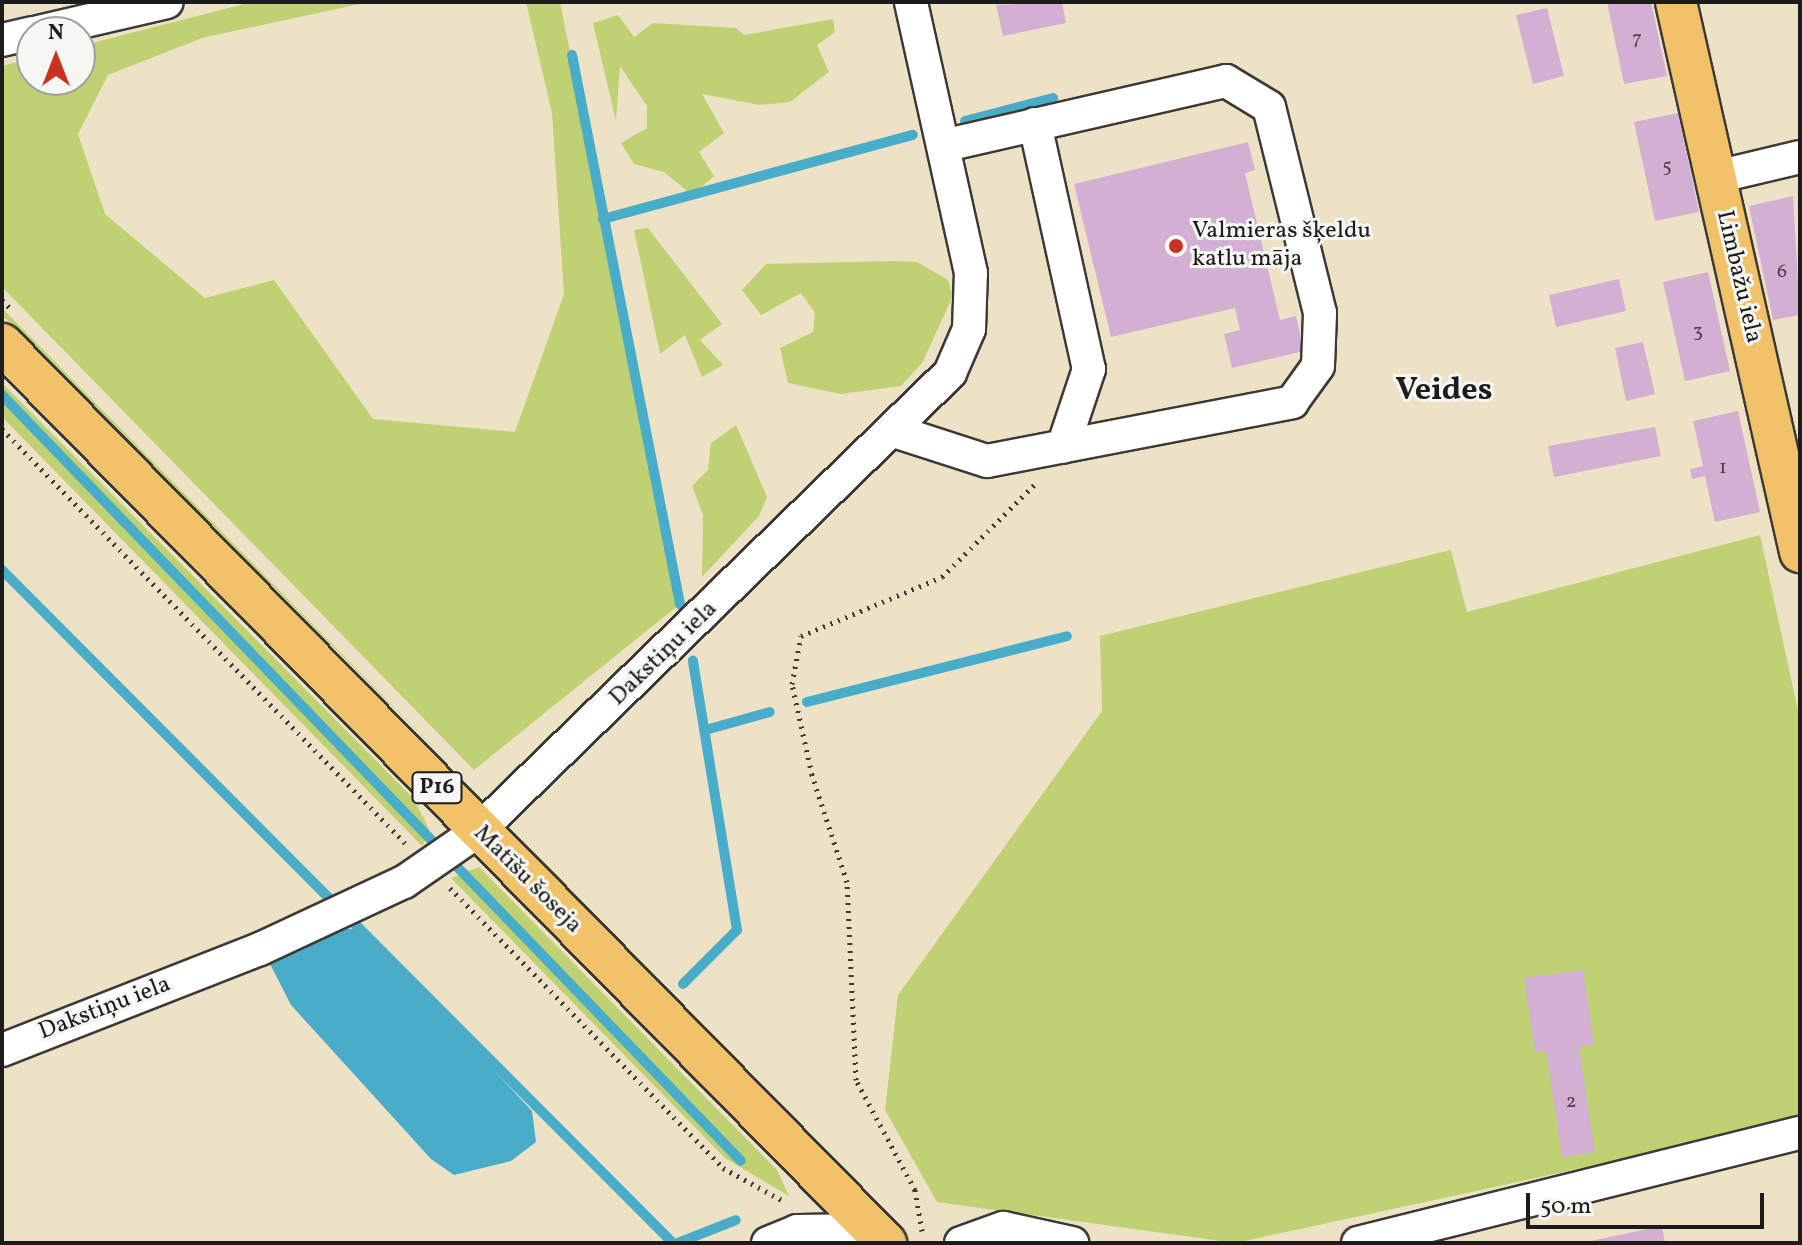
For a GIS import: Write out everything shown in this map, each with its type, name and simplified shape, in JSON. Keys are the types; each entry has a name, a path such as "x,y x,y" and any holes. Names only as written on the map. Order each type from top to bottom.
{"main road":[{"name":"Limbažu iela","path":"1676,2 1800,552"},
{"name":"Matīšu šoseja","path":"2,344 880,1237"}],"street":[{"path":"96,19 167,2"},
{"name":"Dakstiņu iela","path":"2,1050 260,949 428,866 478,831 894,431 950,373 969,329 971,273 911,2"},
{"path":"894,431 987,461 1292,402 1318,366 1320,313 1269,107 1226,81 943,146"},
{"path":"1035,124 1089,369 1063,447"},
{"path":"1716,177 1800,157"},
{"path":"1358,1243 1800,1133"},
{"path":"961,1243 1003,1228 1072,1243"},
{"path":"768,1243 797,1231 880,1237"}],"path":[{"path":"2,429 723,1168 781,1199"},
{"path":"923,1243 915,1190 856,1080 847,882 792,684 801,636 942,577 1026,497 1063,447"}],"green space":[{"path":"252,2 369,2 202,38 108,75 78,134 105,214 205,298 274,280 373,419 515,432 564,294 552,113 526,2 560,2 680,604 474,770 2,287 2,66 16,62 16,96 96,96 96,42"},
{"path":"618,15 634,37 653,23 736,28 744,35 833,19 835,32 817,45 829,72 790,102 760,105 702,94 724,133 699,152 714,176 692,195 664,172 634,164 621,143 647,128 647,106 620,66 616,121 593,23"},
{"path":"648,228 722,324 700,340 723,365 702,377 685,335 660,354 634,230"},
{"path":"917,262 948,280 953,296 922,363 901,386 841,394 788,383 780,348 813,332 815,313 801,293 761,315 742,290 766,264"},
{"path":"2,308 454,768 2,315"},
{"path":"2,383 414,799 430,831 422,846 2,417"},
{"path":"736,425 767,497 759,516 702,577 703,515 692,486 708,470 711,443"},
{"path":"1760,535 1800,720 1800,1121 1235,1243 937,1202 885,1110 898,995 1102,711 1100,636 1451,550 1467,612"},
{"path":"520,837 889,1215 885,1219"},
{"path":"479,867 777,1170 789,1196 725,1158 451,878"}],"water":[{"path":"312,928 362,929 532,1111 536,1142 511,1161 454,1175 431,1159 291,1005 269,962"}],"building":[{"path":"1062,2 1066,23 1003,36 996,5"},
{"path":"1607,2 1651,2 1667,76 1624,84"},
{"path":"1547,8 1564,76 1533,84 1516,15"},
{"path":"1678,113 1699,212 1655,221 1634,122"},
{"name":"Valmieras šķeldu katlu māja","path":"1248,142 1255,170 1245,173 1280,320 1296,316 1304,351 1232,368 1224,334 1240,330 1235,308 1111,337 1074,184"},
{"path":"1793,196 1800,315 1773,320 1749,206"},
{"path":"1708,272 1730,371 1685,381 1663,282"},
{"path":"1619,279 1626,311 1556,327 1549,295"},
{"path":"1643,342 1655,394 1626,401 1615,348"},
{"path":"1738,411 1760,512 1715,522 1705,476 1692,479 1690,469 1703,466 1693,421"},
{"path":"1655,427 1661,456 1554,477 1548,446"},
{"path":"1583,970 1594,1044 1579,1047 1595,1152 1562,1157 1546,1051 1535,1053 1524,978"},
{"path":"1662,1226 1665,1243 1586,1243 1586,1242"}],"waterway":[{"path":"572,55 680,604"},
{"path":"965,121 1053,98"},
{"path":"603,219 913,135"},
{"path":"2,395 741,1161"},
{"path":"2,570 673,1243"},
{"path":"807,702 1067,636"},
{"path":"683,984 737,930 693,661"},
{"path":"709,729 770,712"},
{"path":"678,1243 736,1220"}],"place":[{"name":"Valmieras šķeldu katlu māja","path":"1176,246"}],"district":[{"name":"Veides","path":"1444,391"}]}
